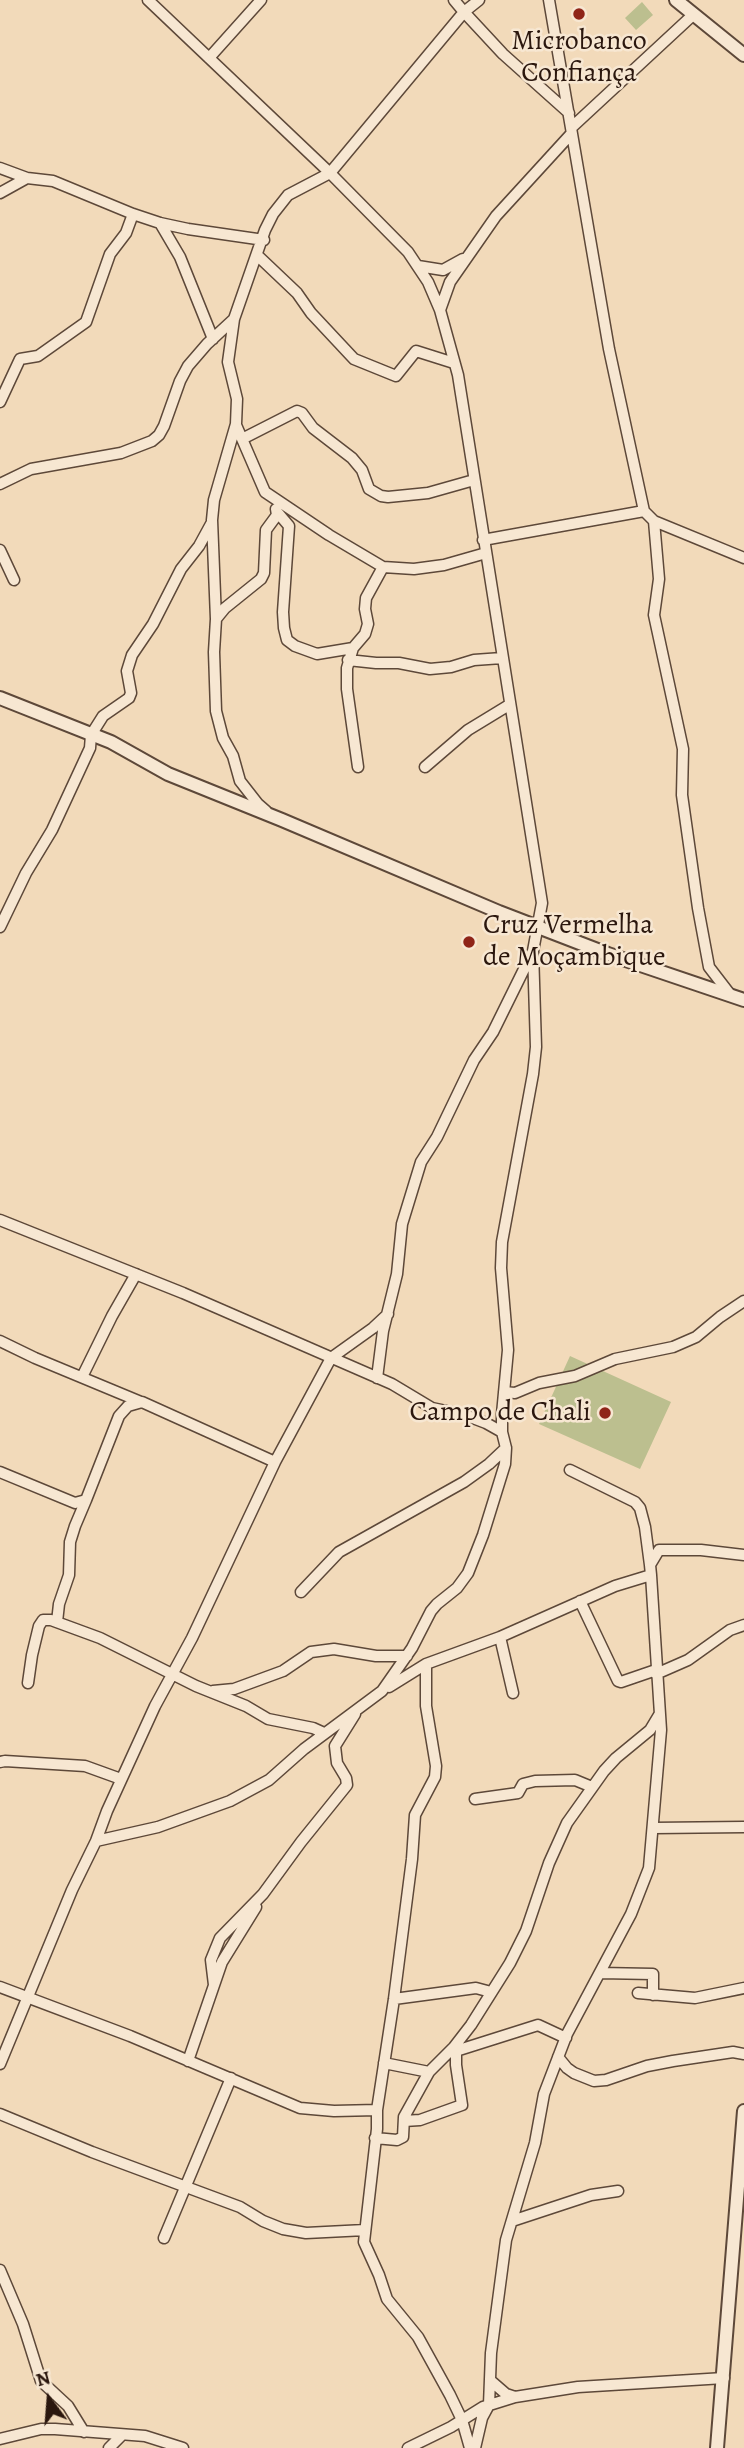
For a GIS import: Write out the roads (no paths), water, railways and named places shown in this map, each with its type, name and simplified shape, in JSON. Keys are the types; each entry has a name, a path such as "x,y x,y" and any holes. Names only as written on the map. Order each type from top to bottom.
{"street":[{"path":"148,0 330,173 408,252 428,282 454,363 541,900 533,951 536,1047 533,1074 502,1242 501,1268 508,1350 502,1432 506,1448 505,1464 468,1573 462,1583 431,1611 407,1656 382,1691"},
{"path":"209,58 261,0"},
{"path":"454,0 503,54 569,113"},
{"path":"274,817 258,804 240,780 218,723 214,675 216,619 212,520 214,500 236,424 237,399 228,362 234,319 264,240 265,230 279,203 288,195 330,173 464,12 479,0"},
{"path":"549,0 609,349 644,511 653,521 744,558"},
{"path":"676,0 744,55"},
{"path":"439,310 450,282 496,216 571,131 694,14"},
{"path":"0,169 27,178 53,181 160,223 264,240"},
{"path":"0,193 27,178"},
{"path":"0,402 20,359 38,356 86,322 110,254 126,233 134,214"},
{"path":"160,223 180,257 213,339"},
{"path":"258,256 297,293 311,313 354,359 396,376 416,351 454,363"},
{"path":"418,266 443,270 466,258"},
{"path":"0,484 31,469 121,453 152,441 164,426 188,366 234,319"},
{"path":"242,439 298,411 313,428 352,458 362,470 369,489 381,496 428,493 474,480"},
{"path":"236,424 261,485 289,526 283,612 287,640 317,654 353,649"},
{"path":"271,497 383,566 414,569 444,565 486,553"},
{"path":"483,540 644,511"},
{"path":"216,619 225,608 261,579 264,573 267,530 278,513"},
{"path":"0,927 26,873 52,830 90,748 91,735 103,716 129,698 131,693 127,671 132,655 153,624 181,569 199,546 212,520"},
{"path":"653,521 659,579 654,615 683,749 682,795 698,908 709,967 730,995"},
{"path":"0,550 14,580"},
{"path":"358,767 347,689 348,660 365,634 368,624 366,598 383,566"},
{"path":"348,660 399,663 430,669 451,667 474,660 502,658"},
{"path":"0,698 131,751 168,774 537,927 744,1000"},
{"path":"425,767 468,730 509,705"},
{"path":"377,1378 397,1274 404,1216 421,1162 437,1137 474,1060 493,1032 533,951"},
{"path":"0,1220 136,1274 377,1378 432,1408 465,1415 502,1432"},
{"path":"82,1377 136,1274"},
{"path":"504,1392 515,1393 539,1383 575,1376 615,1359 673,1347 696,1337 744,1301"},
{"path":"0,2063 121,1779 172,1673 192,1638 275,1462 331,1358 373,1328 388,1313"},
{"path":"0,1341 275,1462"},
{"path":"57,1622 59,1604 69,1575 70,1542 75,1526 119,1416 128,1406 142,1402"},
{"path":"301,1592 339,1552 464,1482 506,1448"},
{"path":"472,2448 491,2381 491,2353 506,2240 535,2143 544,2094 566,2038 631,1914 649,1868 654,1828 660,1751 659,1714 645,1527 640,1508 635,1502 570,1470"},
{"path":"0,1472 25,1480 75,1503 86,1500"},
{"path":"96,1841 158,1827 230,1801 269,1780 324,1733 382,1691 426,1664 500,1637 650,1570 659,1550 744,1555"},
{"path":"580,1601 618,1681 621,1682 688,1660 730,1630 744,1625"},
{"path":"28,1683 39,1626 43,1620 48,1619 100,1638 246,1706 268,1719 313,1728 324,1733"},
{"path":"500,1637 513,1693"},
{"path":"209,1691 245,1686 283,1671 311,1651 334,1649 376,1656 407,1656"},
{"path":"426,1664 426,1706 436,1766 435,1777 415,1815 412,1860 377,2110 364,2242 387,2299 418,2337 450,2395 472,2448"},
{"path":"188,2061 222,1962 263,1894 347,1785 335,1746 357,1711"},
{"path":"375,2138 403,2137 407,2111 429,2072 455,2048 510,1963 526,1931 549,1863 567,1823 616,1758 650,1730 659,1714"},
{"path":"0,1762 85,1766 121,1779"},
{"path":"475,1799 518,1793 523,1784 535,1781 575,1780 592,1787"},
{"path":"654,1828 744,1827"},
{"path":"600,1973 653,1974 653,1995"},
{"path":"0,1987 300,2108 377,2110"},
{"path":"638,1993 695,1998 744,1988"},
{"path":"394,1999 476,1989 491,1992"},
{"path":"455,2048 538,2025 566,2038"},
{"path":"404,2121 420,2120 461,2105 455,2048"},
{"path":"558,2057 574,2073 594,2081 674,2061 733,2052 744,2054"},
{"path":"384,2063 429,2072"},
{"path":"163,2238 231,2078"},
{"path":"717,2448 741,2186 744,2111"},
{"path":"0,2114 185,2188 240,2207 283,2229 306,2233 365,2230"},
{"path":"512,2221 591,2195 618,2191"},
{"path":"0,2270 23,2324 41,2381 68,2406 84,2432"},
{"path":"450,2395 473,2408 514,2397 578,2387 724,2378"},
{"path":"491,2381 506,2394 514,2397"},
{"path":"408,2448 486,2406"},
{"path":"0,2439 41,2429 145,2436 183,2448"},
{"path":"109,2448 121,2436"}],"place":[{"name":"Microbanco Confiança","path":"579,14"},
{"name":"Cruz Vermelha de Moçambique","path":"469,942"},
{"name":"Campo de Chali","path":"605,1413"}]}
